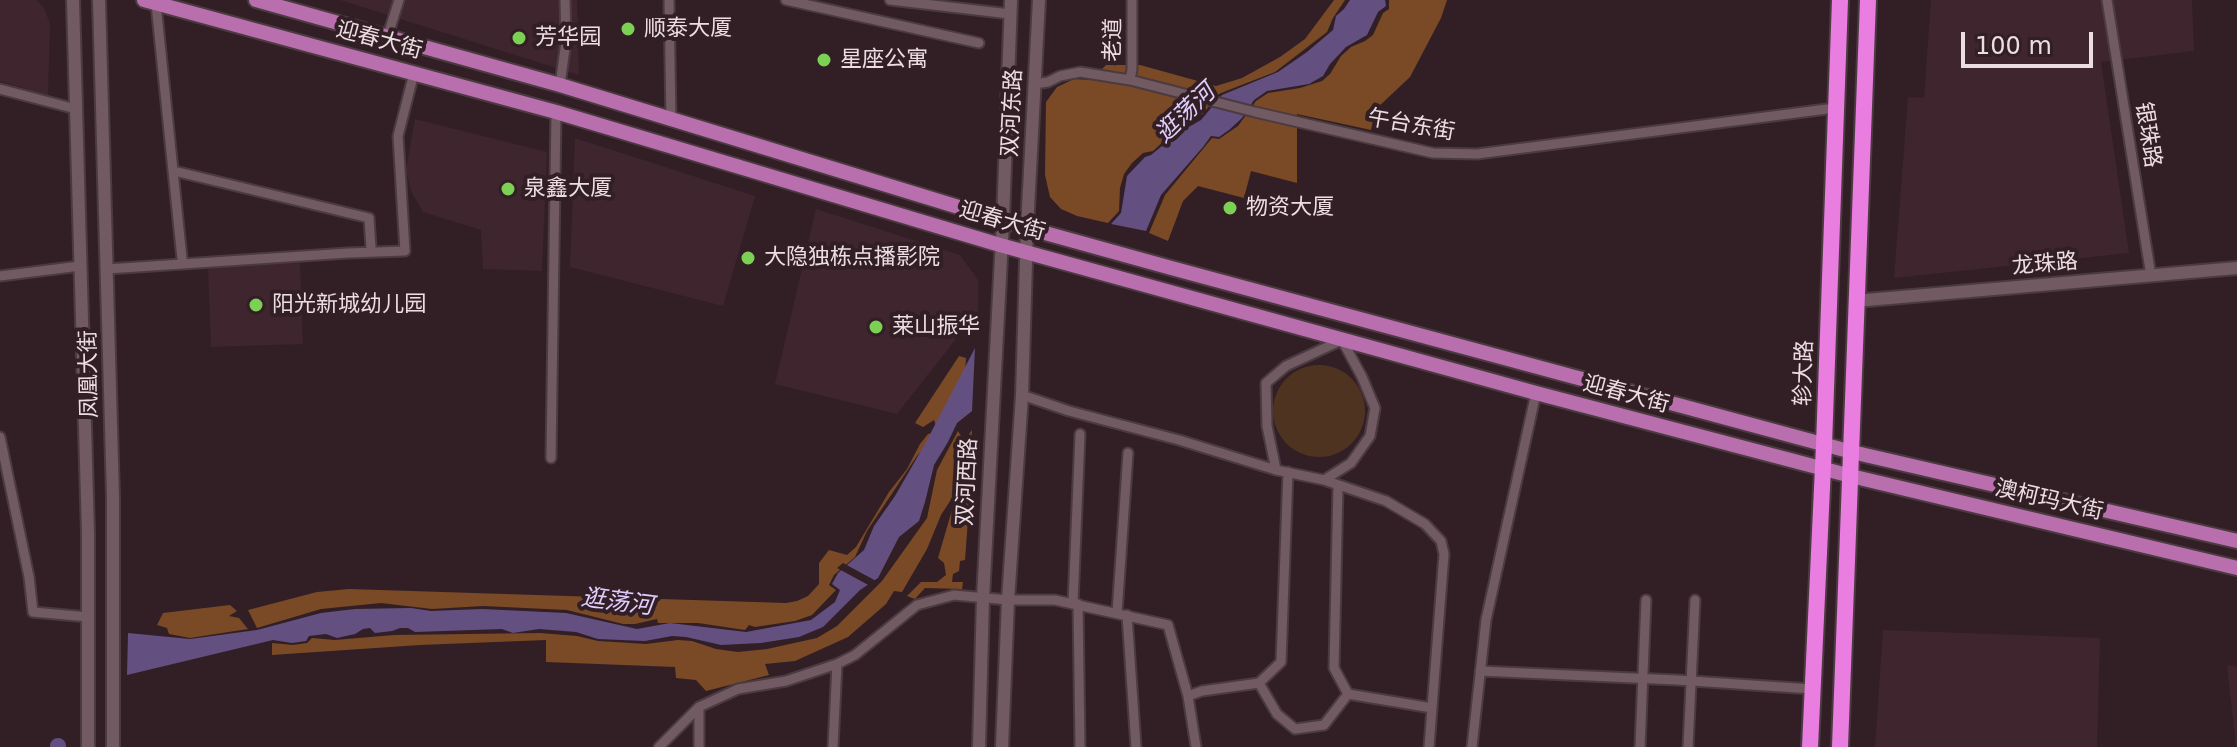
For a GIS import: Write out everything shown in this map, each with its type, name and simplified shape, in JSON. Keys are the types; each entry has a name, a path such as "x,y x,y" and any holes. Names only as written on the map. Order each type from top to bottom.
{"highway":[{"name":"轸大路","path":"1810,747 1840,0"},
{"path":"1840,747 1868,0"}],"main road":[{"name":"迎春大街","path":"262,1 560,85 1027,228 1852,452"},
{"name":"迎春大街","path":"150,2 556,112 1000,245 1536,393 1851,476"},
{"name":"澳柯玛大街","path":"1852,452 2237,541"},
{"name":"澳柯玛大街","path":"1851,476 2237,568"}],"street":[{"name":"凤凰大街","path":"73,0 88,533 88,747"},
{"name":"凤凰大街","path":"99,0 113,497 113,747"},
{"path":"388,35 399,0"},
{"path":"560,85 566,41 565,0"},
{"path":"669,0 671,120"},
{"path":"786,0 979,43"},
{"path":"890,0 1010,14"},
{"name":"双河东路","path":"1003,220 1011,0"},
{"name":"双河东路","path":"1027,228 1039,0"},
{"name":"老道","path":"1130,80 1132,0"},
{"name":"银珠路","path":"2107,0 2151,276"},
{"path":"150,2 174,171 182,259"},
{"name":"午台东街","path":"1034,84 1080,72 1130,80 1433,153 1477,154 1835,108"},
{"path":"107,269 405,251 398,136 414,73"},
{"path":"0,89 76,109"},
{"path":"551,458 556,112"},
{"path":"174,171 369,218 371,248"},
{"name":"双河西路","path":"979,747 983,598 1003,220"},
{"path":"1002,747 1022,395 1027,228"},
{"path":"0,276 80,266"},
{"name":"龙珠路","path":"1855,301 2237,268"},
{"path":"1276,470 1267,426 1266,383 1286,366 1342,340 1375,408 1370,436 1351,463 1324,480"},
{"path":"1472,747 1486,620 1536,393"},
{"path":"1022,395 1276,470 1324,480 1386,501 1425,524 1441,541 1444,554 1429,747"},
{"path":"1080,434 1075,604 1080,747"},
{"path":"0,437 29,577 33,612 88,617"},
{"path":"1128,453 1122,614 1136,747"},
{"path":"1188,696 1259,683 1281,662 1288,472"},
{"path":"1338,486 1334,668 1348,694"},
{"path":"659,747 699,707 738,689 786,681 837,664 855,655 917,605 954,595 1055,600 1168,625 1188,696 1196,747"},
{"path":"1640,747 1646,600"},
{"path":"1688,747 1695,600"},
{"path":"833,747 837,664"},
{"path":"1480,671 1812,689"},
{"path":"1259,683 1277,714 1295,729 1324,725 1348,694"},
{"path":"1348,694 1432,708"},
{"path":"699,707 699,747"}],"shaded area":[{"path":"0,0 37,0 44,8 50,24 48,96 0,81"},
{"name":"芳华园","path":"340,0 577,0 579,75"},
{"path":"1334,0 1345,0 1327,32 1275,72 1216,96 1204,113 1180,126 1153,151 1143,153 1132,163 1124,174 1120,188 1119,211 1108,223 1061,209 1050,197 1045,175 1046,102 1057,87 1074,79 1091,80 1106,65 1140,65 1216,86 1242,78 1305,39"},
{"path":"1350,0 1385,0 1386,6 1378,12 1367,35 1346,47 1323,76 1309,84 1267,91 1254,100 1229,130 1219,137 1211,136 1161,195 1146,231 1111,224 1121,213 1127,176 1145,157 1201,120 1222,95 1278,72 1307,52 1333,30 1336,16"},
{"path":"1389,0 1447,0 1410,77 1375,110 1371,130 1297,114 1297,183 1251,171 1244,198 1198,186 1183,201 1168,241 1149,233 1165,195 1212,138 1219,139 1238,126 1256,101 1268,93 1322,81 1341,56 1373,35 1383,13 1389,9"},
{"path":"1931,0 2192,0 2194,51 2101,62 2129,253 1894,278 1908,97 1924,98"},
{"path":"415,119 547,152 542,271 483,269 481,230 423,212 411,191 406,170"},
{"path":"575,138 755,196 723,306 570,267"},
{"name":"莱山振华","path":"816,209 960,255 978,280 978,311 897,414 775,384"},
{"name":"阳光新城幼儿园","path":"300,263 303,344 211,347 208,267"},
{"path":"975,348 972,411 957,423 934,465 919,521 899,537 878,578 860,590 823,627 799,637 721,645 686,637 645,641 598,639 576,632 539,629 513,633 502,629 415,632 400,628 375,633 370,628 337,638 326,634 309,636 306,641 292,643 273,640 127,675 128,633 190,639 257,630 321,613 355,609 482,609 566,613 637,629 670,623 746,632 811,620 835,602 840,590 832,584 838,573 864,550 874,526 926,442"},
{"path":"959,356 966,358 965,374 941,429 917,456 867,531 855,557 834,575 829,585 836,590 812,615 795,621 755,627 749,625 745,630 698,623 658,623 657,619 623,624 567,610 483,606 432,609 381,603 321,609 257,628 248,610 317,592 349,589 797,601 808,596 819,584 819,563 829,550 847,555 856,547 920,444 928,434 933,433 936,426 934,420 923,427 915,423"},
{"path":"1319,365 1337,368 1352,378 1362,393 1365,411 1362,429 1352,444 1337,454 1319,457 1301,454 1286,444 1276,429 1273,411 1276,393 1286,378 1301,368"},
{"path":"972,430 970,484 954,495 941,515 927,549 902,592 894,591 886,604 848,637 795,661 765,664 769,675 706,691 696,680 676,678 675,667 546,662 546,640 272,655 272,643 293,645 307,643 312,638 335,640 394,635 540,633 646,644 692,641 738,652 817,638 837,626 882,581 927,518 937,470 958,431 964,441"},
{"path":"970,493 965,560 960,561 959,571 953,574 952,582 963,582 962,589 925,588 915,599 907,596 921,582 937,582 946,575 944,563 938,558 952,510 960,498"},
{"path":"230,605 237,611 229,616 239,618 248,629 190,638 169,634 167,628 157,625 163,613"},
{"path":"1883,630 2100,638 2097,747 1875,747"},
{"path":"2227,665 2237,667 2237,747 2236,747"}],"pier":[{"path":"843,563 878,582 872,587 837,568"}],"place":[{"name":"顺泰大厦","path":"628,29"},
{"name":"芳华园","path":"519,38"},
{"name":"星座公寓","path":"824,60"},
{"name":"泉鑫大厦","path":"508,189"},
{"name":"物资大厦","path":"1230,208"},
{"name":"大隐独栋点播影院","path":"748,258"},
{"name":"阳光新城幼儿园","path":"256,305"},
{"name":"莱山振华","path":"876,327"}],"water label":[{"name":"逛荡河","path":"1186,114"},
{"name":"逛荡河","path":"617,603"}]}
